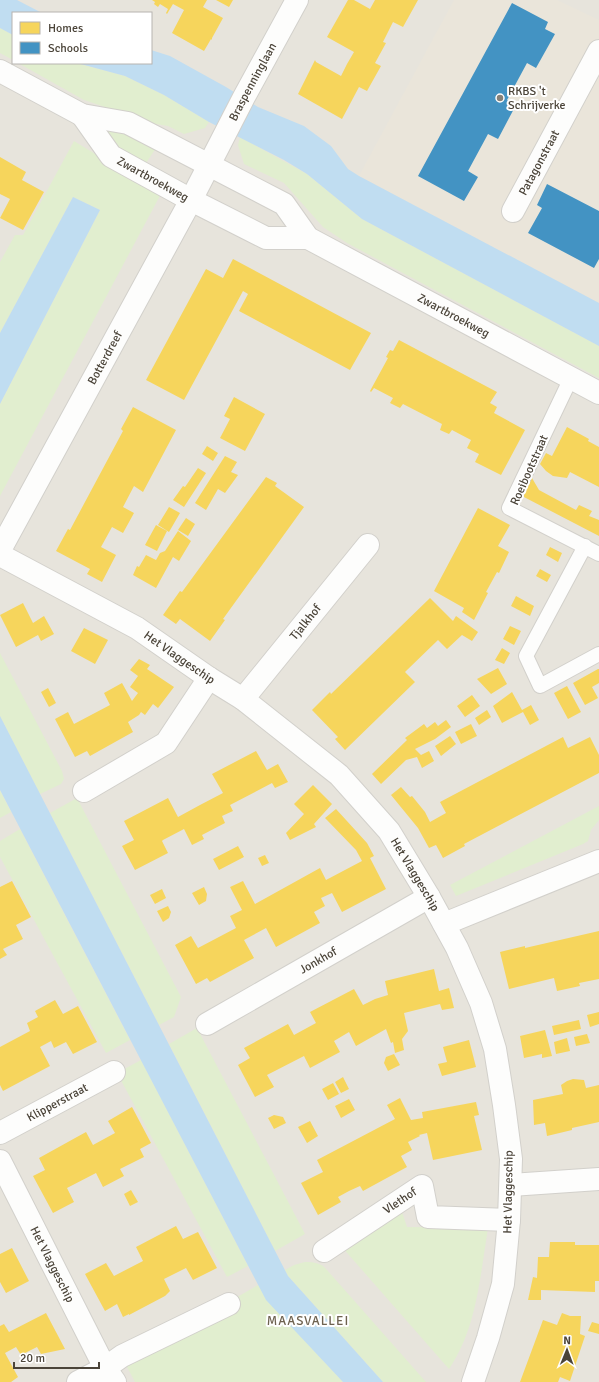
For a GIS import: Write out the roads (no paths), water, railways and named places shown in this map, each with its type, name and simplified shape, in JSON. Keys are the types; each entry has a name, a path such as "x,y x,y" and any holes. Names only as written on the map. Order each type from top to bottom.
{"street":[{"name":"Braspenninglaan","path":"210,165 223,136 297,0"},
{"name":"Patagonstraat","path":"513,211 599,51"},
{"name":"Zwartbroekweg","path":"0,71 82,115 128,123 284,204 308,238 599,394"},
{"name":"Zwartbroekweg","path":"82,115 112,156 191,200 266,238 308,238"},
{"name":"Botterdreef","path":"0,550 210,165"},
{"name":"Tjalkhof","path":"243,699 368,545"},
{"name":"Het Vlaggeschip","path":"0,555 137,628 209,678 243,699 339,775 389,831 429,897 457,948 480,1003 495,1049 511,1159 509,1220 503,1284 488,1338 473,1382"},
{"path":"84,791 166,743 209,678"},
{"path":"444,924 599,861"},
{"name":"Jonkhof","path":"207,1024 429,897"},
{"name":"Klipperstraat","path":"0,1133 114,1072"},
{"name":"Het Vlaggeschip","path":"0,1161 110,1375"},
{"path":"511,1185 599,1179"},
{"name":"Vlethof","path":"324,1251 422,1186 428,1217 509,1220"},
{"path":"78,1382 110,1375 122,1356 229,1304"}],"lane":[{"name":"Roeibootstraat","path":"571,378 509,508 599,554"},
{"path":"585,546 526,656 540,686 599,654"}],"water":[{"path":"0,0 17,0 40,12 12,12 12,34 0,28"},
{"path":"152,50 170,56 226,87 258,107 304,126 331,146 348,169 359,176 599,303 599,346 362,219 307,174 284,160 209,122 164,95 125,76 81,64 152,64"},
{"path":"73,197 100,210 0,404 0,333"},
{"path":"0,716 288,1276 383,1382 343,1382 266,1300 0,790"}],"place":[{"name":"RKBS 't Schrijverke","path":"500,98"}],"district":[{"name":"MAASVALLEI","path":"308,1320"}]}
